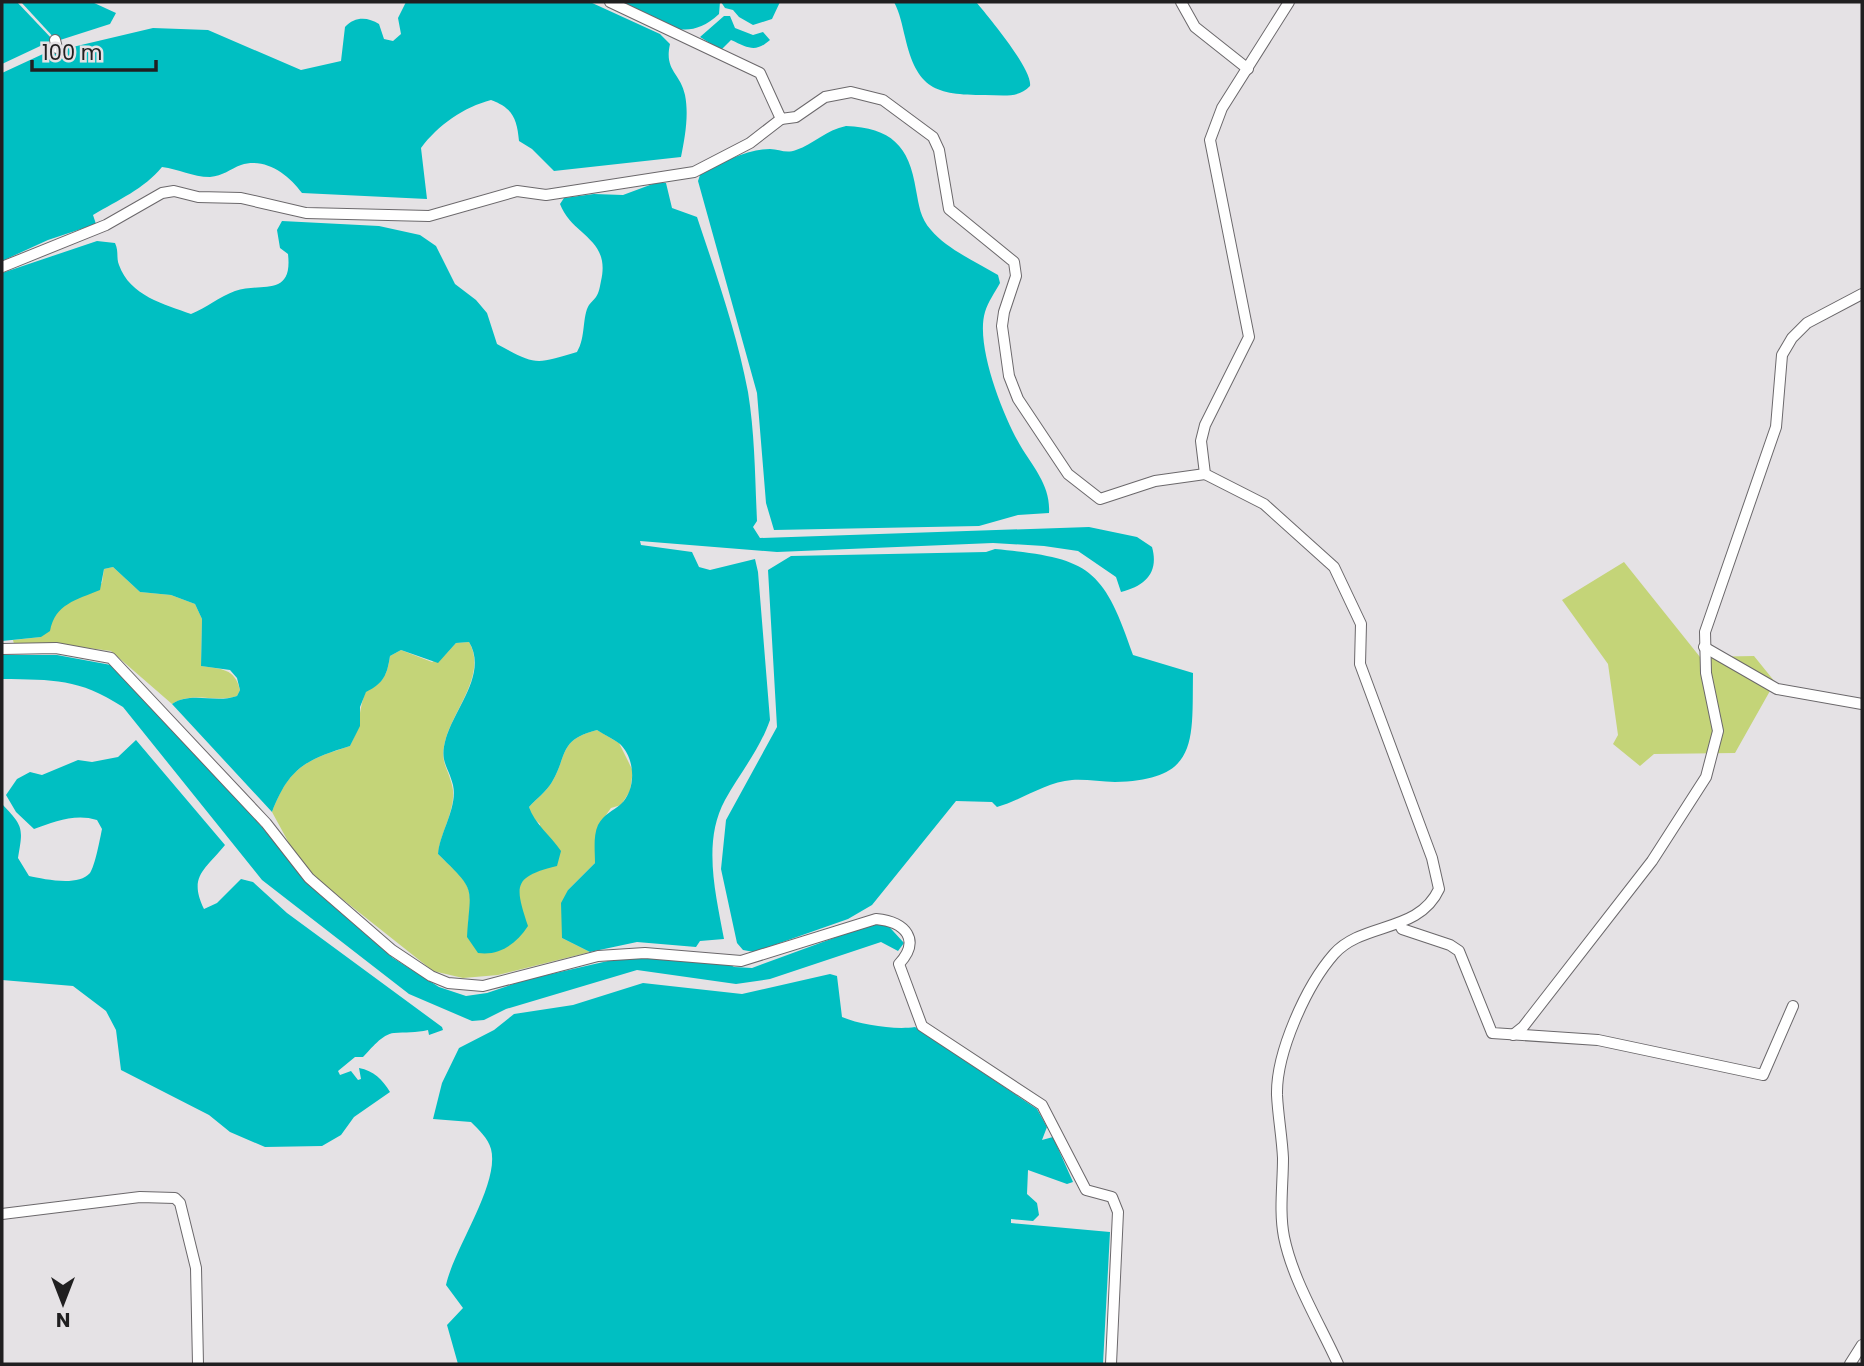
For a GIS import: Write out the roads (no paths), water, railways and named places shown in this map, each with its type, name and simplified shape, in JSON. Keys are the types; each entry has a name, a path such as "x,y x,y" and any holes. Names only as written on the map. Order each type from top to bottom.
{"street":[{"path":"610,2 760,73 781,119"},
{"path":"1181,2 1195,27 1248,69"},
{"path":"1205,474 1201,441 1205,425 1248,337 1210,140 1223,108 1289,2"},
{"path":"2,267 106,225 162,193 174,191 198,197 241,198 306,214 429,216 517,191 546,195 694,172 750,143 781,119 796,117 825,97 851,92 883,100 933,137 939,150 949,209 1014,262 1016,276 1002,326 1009,376 1018,398 1068,474 1100,499 1155,481 1205,474 1264,504 1334,566 1361,624 1360,664 1432,858 1439,889 1434,900 1424,909 1399,923 1351,940 1334,954 1294,1024 1280,1065 1277,1095 1282,1124 1284,1238 1292,1263 1338,1364"},
{"path":"1513,1035 1523,1027 1652,862 1706,777 1718,731 1704,647 1705,632 1776,427 1782,355 1792,338 1807,323 1862,294"},
{"path":"1704,647 1777,690 1862,704"},
{"path":"2,649 56,648 111,658 266,823 309,878 391,950 431,976 448,983 483,986 598,956 645,953 741,961 876,919 888,920 905,930 911,942 909,952 899,964 922,1026 1042,1105 1086,1190 1112,1197 1118,1212 1111,1364"},
{"path":"1399,923 1402,929 1450,945 1459,951 1492,1034 1598,1041 1763,1075 1793,1006"},
{"path":"2,1214 140,1197 175,1198 180,1203 196,1268 198,1364"},
{"path":"1850,1364 1862,1345"}],"water":[{"path":"2,2 17,2 53,40 2,64"},
{"path":"21,2 92,2 116,13 110,24 57,41"},
{"path":"406,2 590,2 660,34 670,44 669,60 685,95 687,118 681,157 554,171 532,149 519,141 512,115 491,100 452,118 421,148 427,199 302,193 283,174 259,163 241,165 210,177 162,167 139,188 93,215 96,224 48,240 2,261 2,73 43,54 153,28 208,30 301,70 341,61 345,27 357,19 379,24 384,39 393,41 401,34 398,18"},
{"path":"621,2 720,2 719,14 706,24 694,29 682,29 659,22"},
{"path":"721,2 780,2 772,19 753,25 733,10 725,8"},
{"path":"894,2 976,2 1025,68 1030,86 1015,95 1003,96 953,93 931,86 916,68"},
{"path":"724,16 730,16 735,28 753,35 763,32 770,40 760,47 752,48 731,40 721,50 700,37"},
{"path":"846,126 875,131 895,142 908,161 920,211 927,225 953,249 998,275 1000,283 986,308 983,326 987,361 1006,417 1044,485 1049,513 1018,515 979,526 774,530 766,503 757,393 698,181 701,172 735,157 770,149 792,151"},
{"path":"658,182 666,183 672,208 697,217 732,326 748,392 757,521 753,527 760,538 1089,527 1137,537 1152,547 1154,556 1152,571 1144,582 1121,592 1116,577 1078,551 1044,546 993,543 777,552 640,541 641,545 692,552 699,567 710,570 755,559 758,572 770,720 755,751 725,800 714,833 713,869 724,939 700,941 696,947 637,942 590,952 562,938 561,903 568,890 595,863 596,829 603,818 626,798 632,782 631,765 625,750 618,742 597,730 570,744 550,785 529,807 561,851 557,866 532,874 521,885 521,901 528,926 518,938 500,951 478,953 467,937 469,891 460,876 438,854 454,793 444,758 444,746 468,690 475,666 469,642 456,643 438,663 401,650 390,656 384,678 366,692 360,707 360,726 350,746 321,756 300,768 285,785 272,812 172,704 188,698 229,698 237,696 240,690 237,678 230,670 201,666 202,619 195,604 171,595 140,592 113,567 104,569 100,590 68,604 57,615 50,631 41,637 2,641 2,273 97,241 115,243 119,265 131,284 159,302 191,314 235,291 280,283 288,268 288,254 280,248 277,230 282,221 379,226 420,235 436,246 455,284 476,300 487,313 497,344 528,359 543,361 577,352 587,310 599,291 603,267 596,246 566,215 560,204 564,198 594,194 623,195"},
{"path":"995,549 1052,557 1072,563 1088,572 1112,602 1133,655 1193,673 1192,719 1185,753 1176,765 1162,774 1142,780 1062,781 997,807 992,802 956,801 872,905 848,919 754,952 743,950 737,943 721,869 726,820 777,727 768,570 791,556 986,552"},
{"path":"2,655 57,655 111,665 216,773 318,893 393,958 439,987 466,996 634,955 726,962 734,967 752,968 883,920 904,943 898,951 881,942 770,979 736,984 637,970 506,1009 484,1020 472,1021 409,994 262,880 123,707 92,691 65,682 2,679"},
{"path":"136,740 225,845 205,868 198,881 199,898 204,909 217,903 241,879 253,882 287,913 442,1027 443,1030 429,1035 428,1030 385,1036 363,1057 355,1057 338,1071 340,1075 351,1071 358,1080 361,1079 359,1068 369,1071 381,1079 390,1092 354,1117 341,1135 322,1146 265,1147 230,1132 209,1115 121,1070 116,1030 106,1011 73,986 2,980 2,804 20,828 18,858 29,876 61,881 85,877 94,865 102,829 97,820 81,817 34,829 16,812 6,795 17,779 30,772 42,775 78,760 92,762 118,757"},
{"path":"830,974 837,976 842,1017 878,1026 915,1027 1037,1109 1047,1127 1042,1140 1053,1137 1073,1182 1067,1184 1028,1170 1027,1194 1037,1203 1039,1215 1033,1221 1011,1219 1011,1223 1110,1232 1103,1364 458,1364 447,1325 463,1308 446,1285 483,1198 492,1163 488,1141 471,1122 433,1119 442,1083 459,1048 494,1030 514,1014 573,1005 643,983 742,994"}]}
